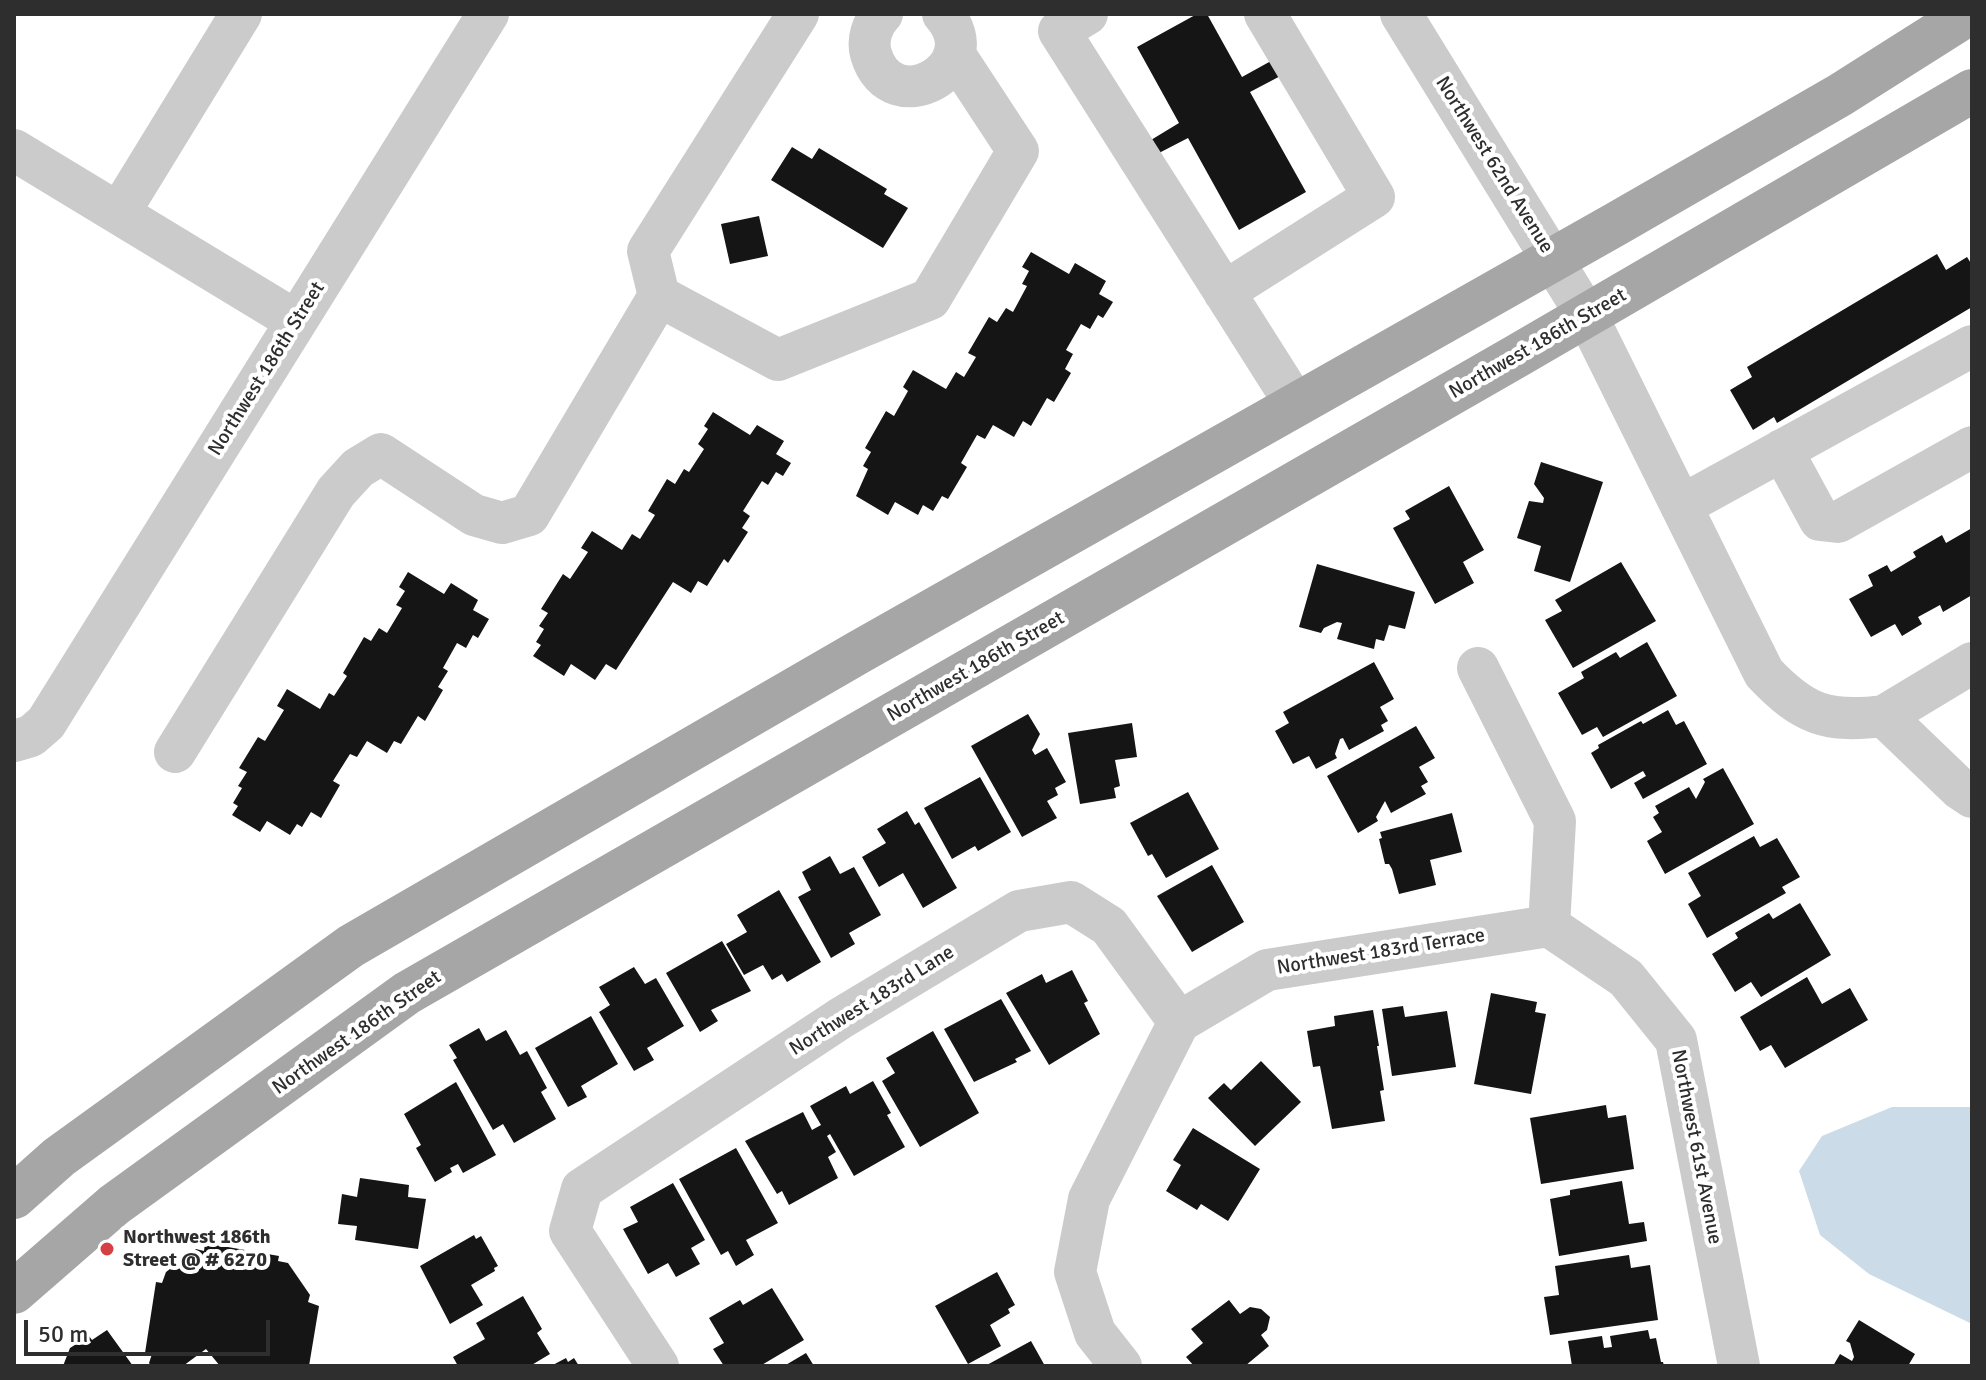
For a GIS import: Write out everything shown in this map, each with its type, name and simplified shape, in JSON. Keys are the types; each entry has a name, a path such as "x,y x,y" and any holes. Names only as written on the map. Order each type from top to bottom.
{"main road":[{"path":"14,1197 59,1157 351,946 872,644 1840,95 1968,14"},
{"name":"Northwest 186th Street","path":"14,1292 114,1205 407,993 1587,316 1972,91"},
{"path":"515,851 551,911"}],"street":[{"path":"119,213 241,14"},
{"name":"Northwest 186th Street","path":"30,732 296,321 488,14"},
{"path":"175,752 336,492 358,468 381,454 474,515 502,523 529,515 659,296 648,251 798,14"},
{"path":"877,15 869,50 875,66 886,79 902,86 918,87 934,81 947,70 955,55 956,38 943,14"},
{"path":"1087,14 1059,31 1296,405"},
{"path":"1224,292 1374,197 1265,14"},
{"name":"Northwest 62nd Avenue","path":"1401,14 1587,316 1764,673 1788,698 1817,714 1850,720 1884,716"},
{"path":"659,296 778,360 930,299 1018,151 955,55"},
{"path":"14,150 296,321"},
{"path":"1681,506 1972,346"},
{"path":"1782,450 1820,520 1838,522 1972,447"},
{"path":"1972,663 1884,716 1972,797"},
{"path":"1478,668 1555,821 1549,926"},
{"name":"Northwest 183rd Lane","path":"658,1366 570,1231 582,1189 841,1018 1019,911 1071,902 1109,926 1179,1022"},
{"name":"Northwest 183rd Terrace","path":"1179,1022 1267,970 1549,926"},
{"name":"Northwest 61st Avenue","path":"1549,926 1626,978 1676,1040 1739,1366"},
{"path":"1121,1366 1095,1333 1075,1272 1089,1199 1179,1022"}],"water":[{"path":"1892,1107 1972,1107 1972,1324 1869,1274 1820,1235 1799,1171 1822,1136"}],"building":[{"path":"1197,14 1207,14 1242,77 1280,56 1288,72 1250,92 1306,192 1239,230 1188,138 1159,153 1151,140 1179,123 1137,47"},
{"path":"792,147 812,159 819,148 887,189 884,194 908,208 883,248 771,180"},
{"path":"759,216 768,256 730,264 721,224"},
{"path":"1031,252 1069,274 1075,263 1106,281 1099,294 1113,302 1103,318 1098,315 1090,329 1081,324 1066,350 1073,354 1065,369 1071,373 1054,402 1047,398 1031,426 1023,421 1014,437 993,425 985,439 977,435 961,463 967,467 948,499 942,496 933,511 923,505 918,515 895,502 888,515 856,496 868,469 863,466 871,452 865,448 886,411 894,416 908,391 903,387 913,370 946,389 956,372 964,377 976,357 968,353 989,317 997,322 1006,308 1013,312 1027,286 1022,284 1029,271 1022,267"},
{"path":"1937,254 1946,270 1967,257 1972,265 1972,307 1777,423 1774,417 1753,430 1730,390 1752,377 1747,367"},
{"path":"713,412 750,435 757,425 784,441 776,454 791,463 783,476 776,472 768,485 762,481 743,511 750,516 742,528 748,532 728,563 724,559 707,586 698,581 691,593 673,582 616,670 606,664 595,680 571,664 564,676 533,656 541,645 536,642 544,629 539,626 548,613 541,609 563,574 570,579 588,552 581,548 592,531 622,550 632,534 640,539 655,515 648,511 667,479 675,484 684,469 689,472 704,449 698,444 708,429 704,426"},
{"path":"1541,462 1603,482 1570,582 1534,571 1541,546 1517,538 1529,501 1543,503 1544,498 1534,484"},
{"path":"1449,486 1484,550 1463,562 1474,583 1435,604 1393,528 1410,519 1405,511"},
{"path":"1972,528 1972,595 1943,612 1940,605 1918,617 1922,624 1902,636 1895,624 1871,637 1849,599 1873,586 1868,575 1887,565 1891,572 1916,557 1913,552 1942,535 1946,543"},
{"path":"1621,562 1656,621 1573,668 1545,620 1562,611 1555,600"},
{"path":"1317,564 1415,592 1405,629 1389,625 1384,641 1376,639 1374,649 1337,639 1342,623 1324,628 1321,633 1299,627"},
{"path":"408,572 444,594 451,583 478,600 473,610 489,619 478,638 473,635 466,648 457,643 443,668 448,671 438,687 443,690 425,721 418,716 401,744 394,741 387,753 367,741 357,757 350,754 333,781 340,785 321,818 311,812 302,827 297,824 290,835 267,821 260,832 232,815 238,806 233,803 242,788 238,786 247,772 239,768 258,737 265,741 284,710 277,706 287,689 320,709 329,693 334,696 347,676 343,673 364,637 371,641 379,628 387,633 402,608 396,605 405,591 399,587"},
{"path":"1647,642 1677,696 1603,737 1597,727 1582,735 1558,693 1584,678 1581,672 1616,652 1620,658"},
{"path":"1374,662 1394,699 1380,707 1388,721 1381,725 1384,731 1349,750 1343,738 1340,739 1335,754 1337,758 1316,769 1309,756 1293,764 1275,731 1289,723 1283,712"},
{"path":"1668,710 1676,725 1684,721 1707,764 1643,799 1634,783 1646,776 1643,771 1611,789 1591,753 1599,748 1598,745"},
{"path":"1028,714 1040,734 1032,750 1035,755 1047,748 1066,782 1055,788 1058,795 1047,801 1057,818 1022,837 971,746"},
{"path":"1132,723 1137,757 1115,760 1120,786 1114,788 1116,798 1080,804 1068,733"},
{"path":"1416,726 1435,758 1419,767 1428,782 1421,786 1426,794 1391,813 1385,801 1376,817 1378,821 1358,833 1327,776"},
{"path":"1723,768 1754,824 1665,874 1647,841 1662,832 1653,817 1659,813 1655,806 1689,787 1696,799 1705,782 1703,779"},
{"path":"980,777 1011,832 978,851 975,846 952,859 924,808"},
{"path":"1188,792 1219,849 1166,878 1152,854 1148,856 1130,823"},
{"path":"907,811 915,825 919,822 957,888 923,908 903,873 879,887 862,857 886,843 877,829"},
{"path":"1452,813 1462,852 1430,860 1436,885 1399,894 1392,869 1385,864 1380,832"},
{"path":"1754,836 1760,847 1777,838 1800,877 1782,887 1786,893 1707,938 1688,904 1701,896 1688,873"},
{"path":"830,856 840,874 854,867 881,915 849,933 855,944 831,958 798,897 811,890 802,872"},
{"path":"1212,865 1244,922 1192,952 1157,896"},
{"path":"779,890 821,962 787,982 782,974 772,980 763,965 744,975 726,944 747,932 737,915"},
{"path":"1800,903 1831,955 1761,997 1751,982 1735,992 1712,954 1738,938 1735,933 1769,913 1773,919"},
{"path":"722,941 751,991 711,1010 718,1021 700,1032 666,973"},
{"path":"634,967 645,984 656,978 684,1026 647,1048 654,1060 634,1071 599,1012 610,1005 599,987"},
{"path":"1072,970 1100,1034 1049,1065 1006,993 1042,974 1046,983"},
{"path":"1807,977 1822,1004 1850,988 1868,1020 1785,1068 1771,1045 1760,1051 1740,1017"},
{"path":"1491,993 1537,1002 1535,1012 1546,1014 1531,1094 1474,1084"},
{"path":"1001,999 1031,1051 1015,1059 1017,1062 974,1082 944,1029"},
{"path":"1403,1006 1405,1017 1447,1011 1456,1067 1392,1076 1382,1009"},
{"path":"1373,1010 1385,1121 1332,1129 1320,1066 1313,1067 1307,1031 1335,1026 1334,1016"},
{"path":"591,1016 618,1064 581,1086 587,1097 568,1107 535,1048"},
{"path":"479,1028 486,1041 506,1030 520,1055 527,1051 547,1088 541,1092 556,1119 514,1143 503,1124 493,1130 453,1060 457,1058 449,1045"},
{"path":"933,1031 979,1113 920,1147 882,1081 895,1073 886,1058"},
{"path":"1261,1061 1301,1102 1255,1146 1208,1098 1224,1083 1231,1090"},
{"path":"873,1081 905,1147 854,1176 830,1134 827,1136 836,1152 828,1157 838,1178 789,1205 782,1191 777,1194 745,1141 803,1112 812,1130 821,1125 810,1106 846,1086 850,1094"},
{"path":"456,1082 496,1155 463,1173 458,1164 450,1168 452,1172 435,1182 416,1148 421,1145 404,1114"},
{"path":"1606,1105 1608,1118 1626,1115 1634,1169 1541,1184 1530,1118"},
{"path":"1193,1128 1260,1169 1228,1221 1201,1204 1197,1210 1166,1191 1181,1165 1173,1160"},
{"path":"736,1148 778,1223 746,1240 754,1255 736,1266 728,1251 721,1255 679,1179"},
{"path":"360,1178 409,1185 408,1197 426,1199 418,1249 355,1240 357,1226 338,1224 342,1194 357,1197"},
{"path":"1622,1181 1629,1224 1644,1222 1647,1241 1559,1256 1550,1199 1570,1195 1570,1190"},
{"path":"673,1183 705,1240 691,1248 700,1264 676,1277 668,1263 648,1274 623,1229 638,1222 630,1207"},
{"path":"474,1235 476,1239 481,1236 498,1266 471,1285 483,1305 450,1324 420,1266"},
{"path":"205,1243 279,1256 278,1261 288,1263 310,1295 308,1302 319,1306 309,1366 220,1366 206,1349 183,1366 151,1366 152,1354 145,1353 156,1282 162,1283 166,1272 196,1249 204,1251"},
{"path":"1629,1255 1631,1268 1650,1265 1658,1320 1550,1335 1544,1297 1559,1295 1555,1266"},
{"path":"997,1272 1015,1305 1008,1309 1010,1313 990,1325 1001,1346 968,1364 935,1306"},
{"path":"772,1288 804,1340 760,1366 724,1366 713,1349 724,1343 709,1318 740,1300 743,1305"},
{"path":"523,1296 542,1329 537,1333 550,1354 530,1366 458,1366 453,1357 485,1339 476,1323"},
{"path":"1229,1300 1240,1314 1250,1307 1261,1309 1270,1317 1267,1330 1261,1335 1269,1346 1245,1366 1194,1366 1186,1357 1203,1343 1191,1329"},
{"path":"1859,1320 1915,1354 1908,1366 1833,1366 1840,1354 1852,1361 1854,1357 1850,1343 1846,1341"},
{"path":"107,1330 133,1366 63,1366 70,1348 89,1336 92,1340"},
{"path":"1648,1330 1650,1339 1656,1338 1664,1366 1572,1366 1568,1341 1602,1336 1604,1348 1612,1347 1610,1336"},
{"path":"1031,1341 1045,1366 985,1366"},
{"path":"806,1353 814,1366 784,1366"},
{"path":"566,1358 568,1362 574,1358 579,1366 551,1366"}],"place":[{"name":"Northwest 186th Street @ # 6270","path":"107,1249"}]}
